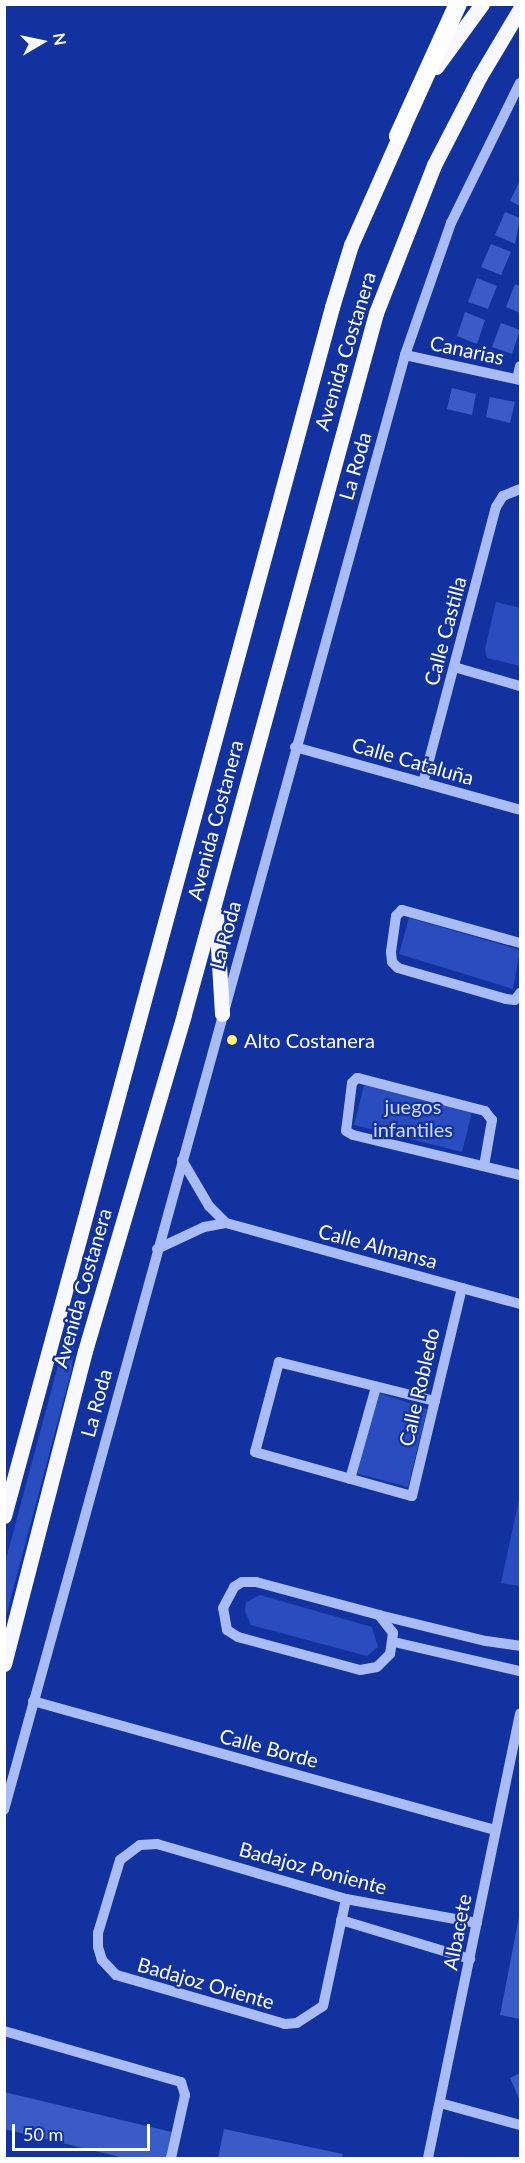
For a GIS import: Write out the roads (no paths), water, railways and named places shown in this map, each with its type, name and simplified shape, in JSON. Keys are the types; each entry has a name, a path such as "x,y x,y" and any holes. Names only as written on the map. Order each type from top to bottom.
{"highway":[{"path":"398,136 458,4"}],"main road":[{"name":"Avenida Costanera","path":"4,1516 332,307 351,245 398,136 424,86 482,4"},
{"name":"Avenida Costanera","path":"4,1664 85,1351 215,899 376,313 434,165 480,76 520,9"},
{"path":"215,899 222,1014"}],"street":[{"name":"La Roda","path":"4,1810 295,747 405,355 451,223 520,83"},
{"name":"Canarias","path":"405,355 519,380"},
{"path":"519,380 520,366"},
{"name":"Calle Castilla","path":"423,783 496,507 508,492 520,489"},
{"path":"454,667 520,686"},
{"name":"Calle Cataluña","path":"295,747 520,810"},
{"path":"520,943 402,910 396,916 391,952 392,962 398,968 506,999 515,1000 520,993"},
{"path":"484,1166 492,1120 485,1111 357,1078 352,1083 346,1131 353,1135 520,1175"},
{"path":"182,1160 209,1206 226,1223"},
{"name":"Calle Almansa","path":"157,1249 204,1227 226,1223 520,1304"},
{"name":"Calle Robledo","path":"350,1479 412,1496 462,1288"},
{"path":"376,1387 350,1479 255,1452 279,1362 435,1401"},
{"path":"379,1615 393,1633 394,1642 384,1662 368,1671 238,1637 227,1630 224,1608 234,1587 256,1582 486,1641 520,1646"},
{"path":"394,1642 520,1671"},
{"name":"Calle Borde","path":"33,1701 495,1830"},
{"name":"Albacete","path":"428,2158 520,1713"},
{"name":"Badajoz Poniente","path":"102,1960 98,1933 120,1860 140,1845 157,1844 346,1899 477,1923"},
{"path":"346,1899 341,1920 470,1959"},
{"name":"Badajoz Oriente","path":"102,1960 116,1975 285,2024 307,2019 323,2006 341,1920"},
{"path":"4,2031 181,2082 185,2095 171,2158"},
{"path":"440,2103 520,2125"}],"place":[{"name":"Alto Costanera","path":"232,1040"}],"park label":[{"name":"juegos infantiles","path":"413,1118"}]}
